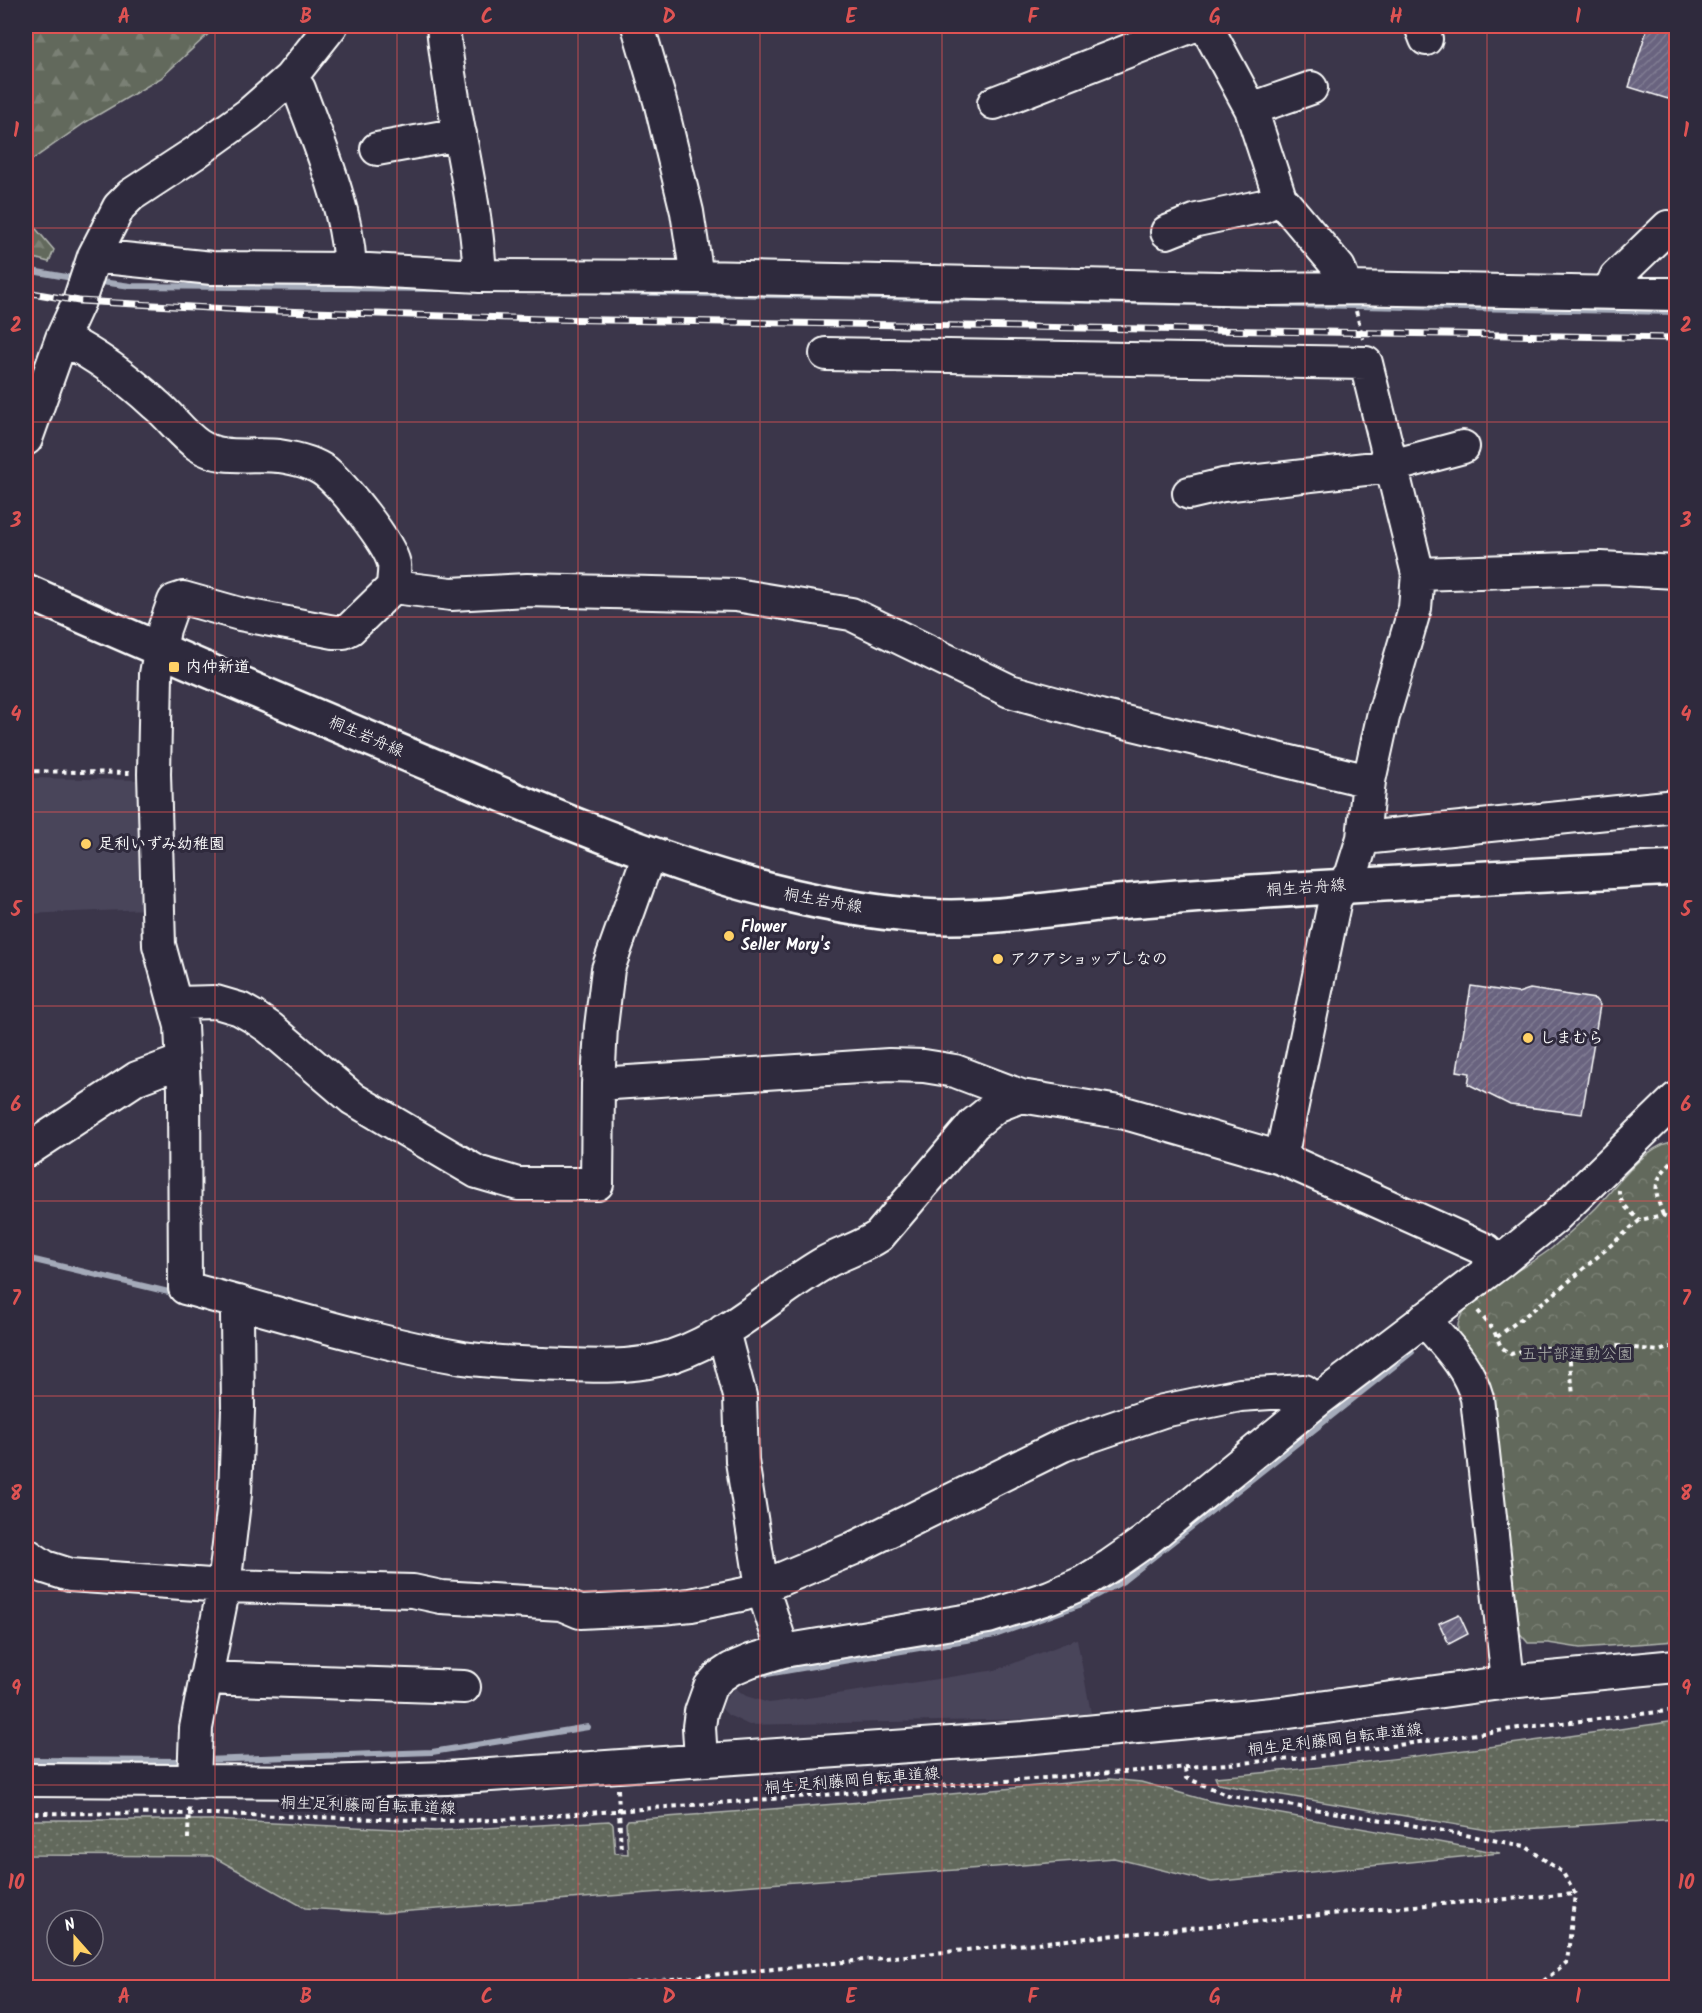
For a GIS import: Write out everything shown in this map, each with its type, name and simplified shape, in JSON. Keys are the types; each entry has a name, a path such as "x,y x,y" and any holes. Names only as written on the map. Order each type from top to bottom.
{"main road":[{"name":"桐生岩舟線","path":"26,591 159,651 559,819 650,854 720,878 775,892 858,907 922,916 968,917 1038,912 1118,902 1343,886 1677,868"}],"street":[{"path":"26,439 62,338 90,269 119,207 132,195 249,114 290,78 331,26"},
{"path":"443,26 446,60 460,134 480,276"},
{"path":"638,26 660,101 687,212 697,277"},
{"path":"994,103 1192,26"},
{"path":"1208,26 1251,109 1280,198 1339,268 1346,288"},
{"path":"290,78 299,89 334,184 350,256 350,269"},
{"path":"1251,109 1311,88"},
{"path":"377,149 460,134"},
{"path":"1167,232 1197,220 1263,206 1280,198"},
{"path":"1609,292 1616,277 1668,227"},
{"path":"90,269 350,269 480,276 697,277 1268,289 1346,288 1677,294"},
{"path":"62,338 82,348 112,369 155,403 197,444 209,451 221,454 280,456 315,466 326,473 368,518 394,564 393,587 350,629 344,632 240,614 183,598 174,601 164,629 156,674 154,774 159,945 181,1026 184,1090 185,1288 407,1347 465,1358 522,1364 618,1364 658,1360 688,1350 723,1331 827,1262 864,1246 879,1236 974,1124 996,1106 1021,1096"},
{"path":"826,354 1366,363 1418,574 1415,608 1383,717 1369,781 1363,838 1352,873 1335,899 1281,1158"},
{"path":"1189,494 1223,485 1392,466 1463,447"},
{"path":"1418,574 1601,568 1677,572"},
{"path":"393,587 452,594 527,590 736,595 851,614 1010,691 1100,716 1369,781"},
{"path":"1363,838 1677,806"},
{"path":"176,1003 216,1002 240,1010 270,1028 352,1099 477,1172 519,1184 597,1184 598,1084 601,1026 608,969 650,854"},
{"path":"26,1151 137,1078 182,1061"},
{"path":"598,1084 790,1070 900,1065 955,1071 1021,1096 1125,1113 1281,1158 1486,1250 1499,1263"},
{"path":"701,1760 700,1712 710,1687 730,1669 783,1651 988,1617 1050,1597 1082,1583 1111,1565 1144,1542 1317,1401 1499,1263 1672,1119"},
{"path":"190,1802 196,1728 224,1586 235,1494 239,1302"},
{"path":"1424,1319 1465,1367 1477,1398 1508,1682"},
{"path":"723,1331 740,1396 742,1461 762,1587 783,1651"},
{"path":"26,1554 45,1567 70,1575 224,1586 413,1591 441,1597 561,1605 580,1612 691,1605 745,1594 852,1549 1063,1445 1163,1412 1240,1395 1304,1391 1317,1401"},
{"path":"26,1780 190,1802 322,1782 447,1778 1024,1738 1282,1713 1508,1682 1677,1665"},
{"path":"205,1678 464,1687"}],"path":[{"path":"26,771 154,774"},
{"path":"1672,1119 1677,1148"},
{"path":"1663,1215 1655,1194 1658,1177 1677,1157"},
{"path":"1622,1203 1640,1220"},
{"path":"1497,1336 1559,1290 1640,1220 1663,1215 1677,1222"},
{"path":"1482,1315 1497,1336 1501,1347 1511,1354 1532,1348 1569,1351 1618,1346 1659,1351 1677,1345"},
{"path":"1569,1351 1573,1396"},
{"name":"桐生足利藤岡自転車道線","path":"26,1813 190,1802 355,1817 446,1821 619,1812 1306,1758 1519,1728 1677,1710"},
{"path":"1185,1768 1186,1778 1230,1796 1395,1821 1525,1846 1563,1873 1575,1894 1567,1962 1535,1988"},
{"path":"619,1801 621,1852"},
{"path":"188,1839 190,1802"},
{"path":"581,1988 1401,1907 1575,1894"}],"shaded area":[{"name":"足利いずみ幼稚園","path":"26,778 144,780 149,909 26,914"},
{"path":"1077,1639 1091,1713 1036,1719 749,1725 728,1715 722,1709 725,1700 735,1688 746,1696 769,1703 851,1692 996,1670"}],"green space":[{"path":"26,26 217,26 161,78 86,122 26,164"},
{"path":"26,217 54,250 49,262 26,256"},
{"name":"五十部運動公園","path":"1671,1142 1676,1146 1676,1641 1580,1648 1548,1643 1528,1643 1518,1631 1512,1615 1458,1335 1458,1323 1464,1311 1474,1301 1552,1248 1596,1208 1640,1160 1660,1146"},
{"path":"1676,1721 1676,1819 1493,1831 1218,1784 1215,1777 1331,1766"},
{"path":"1109,1779 1141,1782 1209,1801 1500,1853 1211,1882 1114,1858 384,1913 305,1908 212,1856 26,1855 26,1820 213,1820 435,1831 609,1821 613,1824 615,1853 628,1854 626,1823 628,1820 887,1800"}],"building":[{"path":"1648,26 1677,26 1677,90 1668,99 1629,87"},
{"name":"しまむら","path":"1471,986 1518,993 1530,989 1595,999 1600,1005 1582,1114 1510,1105 1468,1084 1470,1073 1457,1071"},
{"path":"1459,1614 1468,1634 1449,1644 1439,1623"}],"waterway":[{"path":"26,270 78,279"},
{"path":"94,281 131,286 438,289"},
{"path":"604,292 1676,312"},
{"path":"26,1258 177,1294"},
{"path":"767,1674 995,1635 1079,1605 1123,1581 1412,1352"},
{"path":"203,1760 432,1752 588,1727"},
{"path":"26,1760 187,1761"}],"railway":[{"path":"26,292 79,301 247,310 545,319 1676,338"}],"place":[{"name":"内仲新道","path":"174,667"},
{"name":"足利いずみ幼稚園","path":"86,844"},
{"name":"Flower Seller Mory's","path":"729,936"},
{"name":"アクアショップしなの","path":"998,959"},
{"name":"しまむら","path":"1528,1038"}]}
